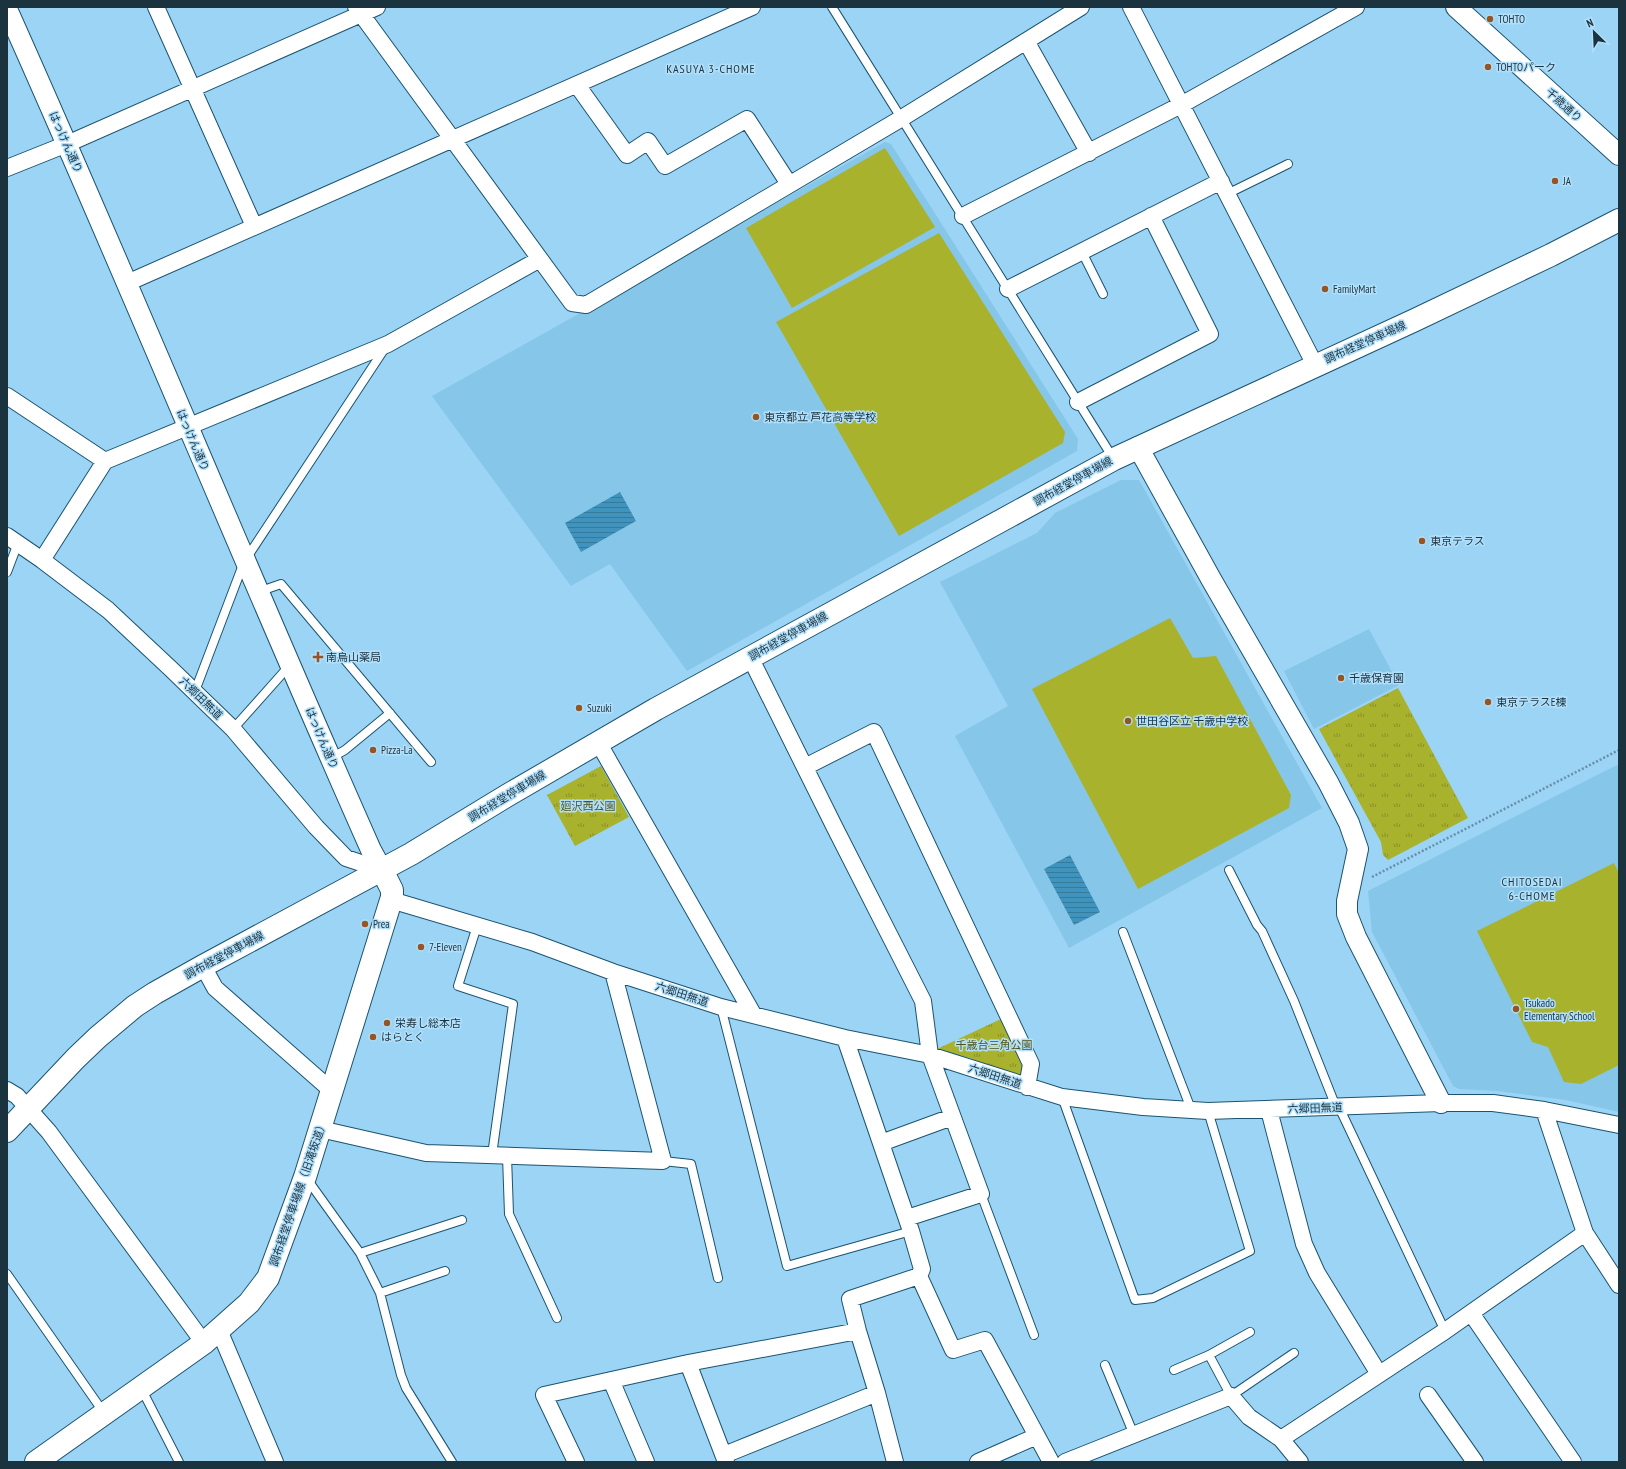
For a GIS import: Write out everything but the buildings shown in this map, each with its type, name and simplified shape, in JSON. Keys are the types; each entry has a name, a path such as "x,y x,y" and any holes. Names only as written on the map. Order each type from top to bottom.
{"main road":[{"name":"調布経堂停車場線","path":"7,1131 76,1058 119,1020 155,993 382,870 598,742 750,657 1114,459 1551,255 1619,220"},
{"name":"調布経堂停車場線（旧滝坂道）","path":"36,1462 212,1336 249,1303 268,1278 306,1177 391,900 392,890 382,870"}],"street":[{"path":"156,7 254,226"},
{"path":"7,168 67,144 193,88 358,11 377,7"},
{"path":"127,283 752,7"},
{"path":"358,11 572,303 586,305 902,118 1081,7"},
{"path":"1131,7 1315,365"},
{"path":"963,216 1089,153 1356,7"},
{"name":"千歳通り","path":"1456,7 1619,155"},
{"name":"はっけん通り","path":"7,9 127,283 257,592 371,850 382,870"},
{"path":"1026,41 1089,153"},
{"path":"577,85 627,155 648,141 665,166 747,119 789,184"},
{"path":"1008,289 1151,216 1224,188"},
{"path":"1078,402 1210,334 1151,216"},
{"path":"42,560 105,461 388,344 540,259"},
{"path":"7,396 105,461"},
{"path":"1138,447 1346,816 1358,849 1347,901 1347,914 1356,937 1441,1102"},
{"name":"六郷田無道","path":"13,540 108,610 195,691 233,729 316,826 346,858 382,870"},
{"path":"750,657 923,1001 930,1055 981,1194 909,1225"},
{"path":"805,767 874,732 1031,1064 1027,1087"},
{"path":"598,742 753,1014"},
{"name":"六郷田無道","path":"391,900 532,942 613,972 722,1007 845,1038 930,1055 1062,1097 1143,1107 1208,1111 1269,1110 1441,1102 1493,1104 1544,1110 1619,1125"},
{"path":"203,966 215,988 332,1091"},
{"path":"320,1129 426,1153 663,1162 613,972"},
{"path":"845,1038 909,1225 922,1269 919,1276 953,1350 985,1340 1051,1462"},
{"path":"7,1090 17,1096 49,1132 212,1336 275,1462"},
{"path":"1269,1110 1304,1244 1317,1273 1380,1374"},
{"path":"1544,1110 1585,1233 1619,1285"},
{"path":"881,1143 952,1117"},
{"path":"1280,1439 1445,1331 1585,1233"},
{"path":"895,1462 878,1393 858,1331 850,1299 919,1276"},
{"path":"1471,1313 1567,1460"},
{"path":"576,1462 544,1395 688,1363 858,1331"},
{"path":"688,1363 725,1459 878,1393"},
{"path":"610,1380 646,1462"},
{"path":"1428,1394 1475,1462"},
{"path":"1065,1462 1231,1396 1249,1417 1280,1439 1300,1462"},
{"path":"978,1462 1037,1436"}],"lane":[{"path":"832,7 1114,459"},
{"path":"1224,188 1288,164"},
{"path":"1082,252 1103,294"},
{"path":"195,691 244,562 388,344"},
{"path":"7,572 13,540"},
{"path":"257,592 281,584 431,762"},
{"path":"233,729 290,664"},
{"path":"330,758 345,750 390,713"},
{"path":"1229,870 1262,931 1291,994 1338,1107 1445,1331"},
{"path":"477,926 458,986 512,1004 499,1155 509,1214 557,1318"},
{"path":"1123,932 1191,1109"},
{"path":"722,1007 787,1266 909,1225"},
{"path":"1062,1097 1135,1300 1153,1298 1250,1252 1208,1111"},
{"path":"663,1162 691,1164 718,1278"},
{"path":"306,1177 360,1253 380,1293 401,1375 406,1388 452,1462"},
{"path":"981,1194 1034,1335"},
{"path":"360,1253 462,1220"},
{"path":"380,1293 446,1271"},
{"path":"7,1274 104,1414"},
{"path":"1174,1370 1209,1355 1250,1332"},
{"path":"1209,1355 1231,1396 1294,1353"},
{"path":"1105,1365 1134,1435"},
{"path":"141,1388 179,1462"}],"path":[{"path":"1350,888 1619,750"}],"shaded area":[{"name":"東京都立 芦花高等学校","path":"885,142 891,144 1078,439 1077,451 687,671 610,564 571,586 432,396"},
{"name":"世田谷区立 千歳中学校","path":"1121,480 1139,480 1322,808 1069,948 955,736 1008,706 940,582 1037,533 1055,513"},
{"path":"620,492 636,521 581,552 565,523"},
{"name":"千歳保育園","path":"1369,629 1399,685 1314,729 1284,671"},
{"name":"Tsukado Elementary School","path":"1619,764 1619,1112 1566,1100 1498,1091 1459,1089 1453,1086 1372,932 1368,891"},
{"path":"1070,855 1100,912 1074,925 1044,869"}],"green space":[{"path":"885,148 935,227 792,308 746,228"},
{"path":"939,233 1065,432 1063,443 899,536 776,322"},
{"path":"1170,618 1193,658 1216,656 1291,795 1289,808 1138,889 1032,689"},
{"path":"1398,688 1468,818 1388,860 1383,855 1381,842 1319,729"},
{"name":"廻沢西公園","path":"601,766 629,817 575,846 547,795"},
{"path":"1614,863 1619,873 1619,1065 1581,1084 1564,1082 1548,1047 1532,1042 1477,931"},
{"name":"千歳台三角公園","path":"1003,1018 1027,1065 1022,1079 970,1058 937,1049"}],"place":[{"name":"TOHTO","path":"1490,19"},
{"name":"TOHTOパーク","path":"1488,67"},
{"name":"JA","path":"1555,181"},
{"name":"FamilyMart","path":"1325,289"},
{"name":"東京都立 芦花高等学校","path":"756,417"},
{"name":"東京テラス","path":"1422,541"},
{"name":"南烏山薬局","path":"318,657"},
{"name":"千歳保育園","path":"1341,678"},
{"name":"東京テラスE棟","path":"1488,702"},
{"name":"Suzuki","path":"579,708"},
{"name":"世田谷区立 千歳中学校","path":"1128,721"},
{"name":"Pizza-La","path":"373,750"},
{"name":"Prea","path":"365,924"},
{"name":"7-Eleven","path":"421,947"},
{"name":"Tsukado Elementary School","path":"1516,1009"},
{"name":"栄寿し総本店","path":"387,1023"},
{"name":"はらとく","path":"373,1037"}],"district":[{"name":"KASUYA 3-CHOME","path":"711,69"},
{"name":"CHITOSEDAI 6-CHOME","path":"1532,889"}]}
